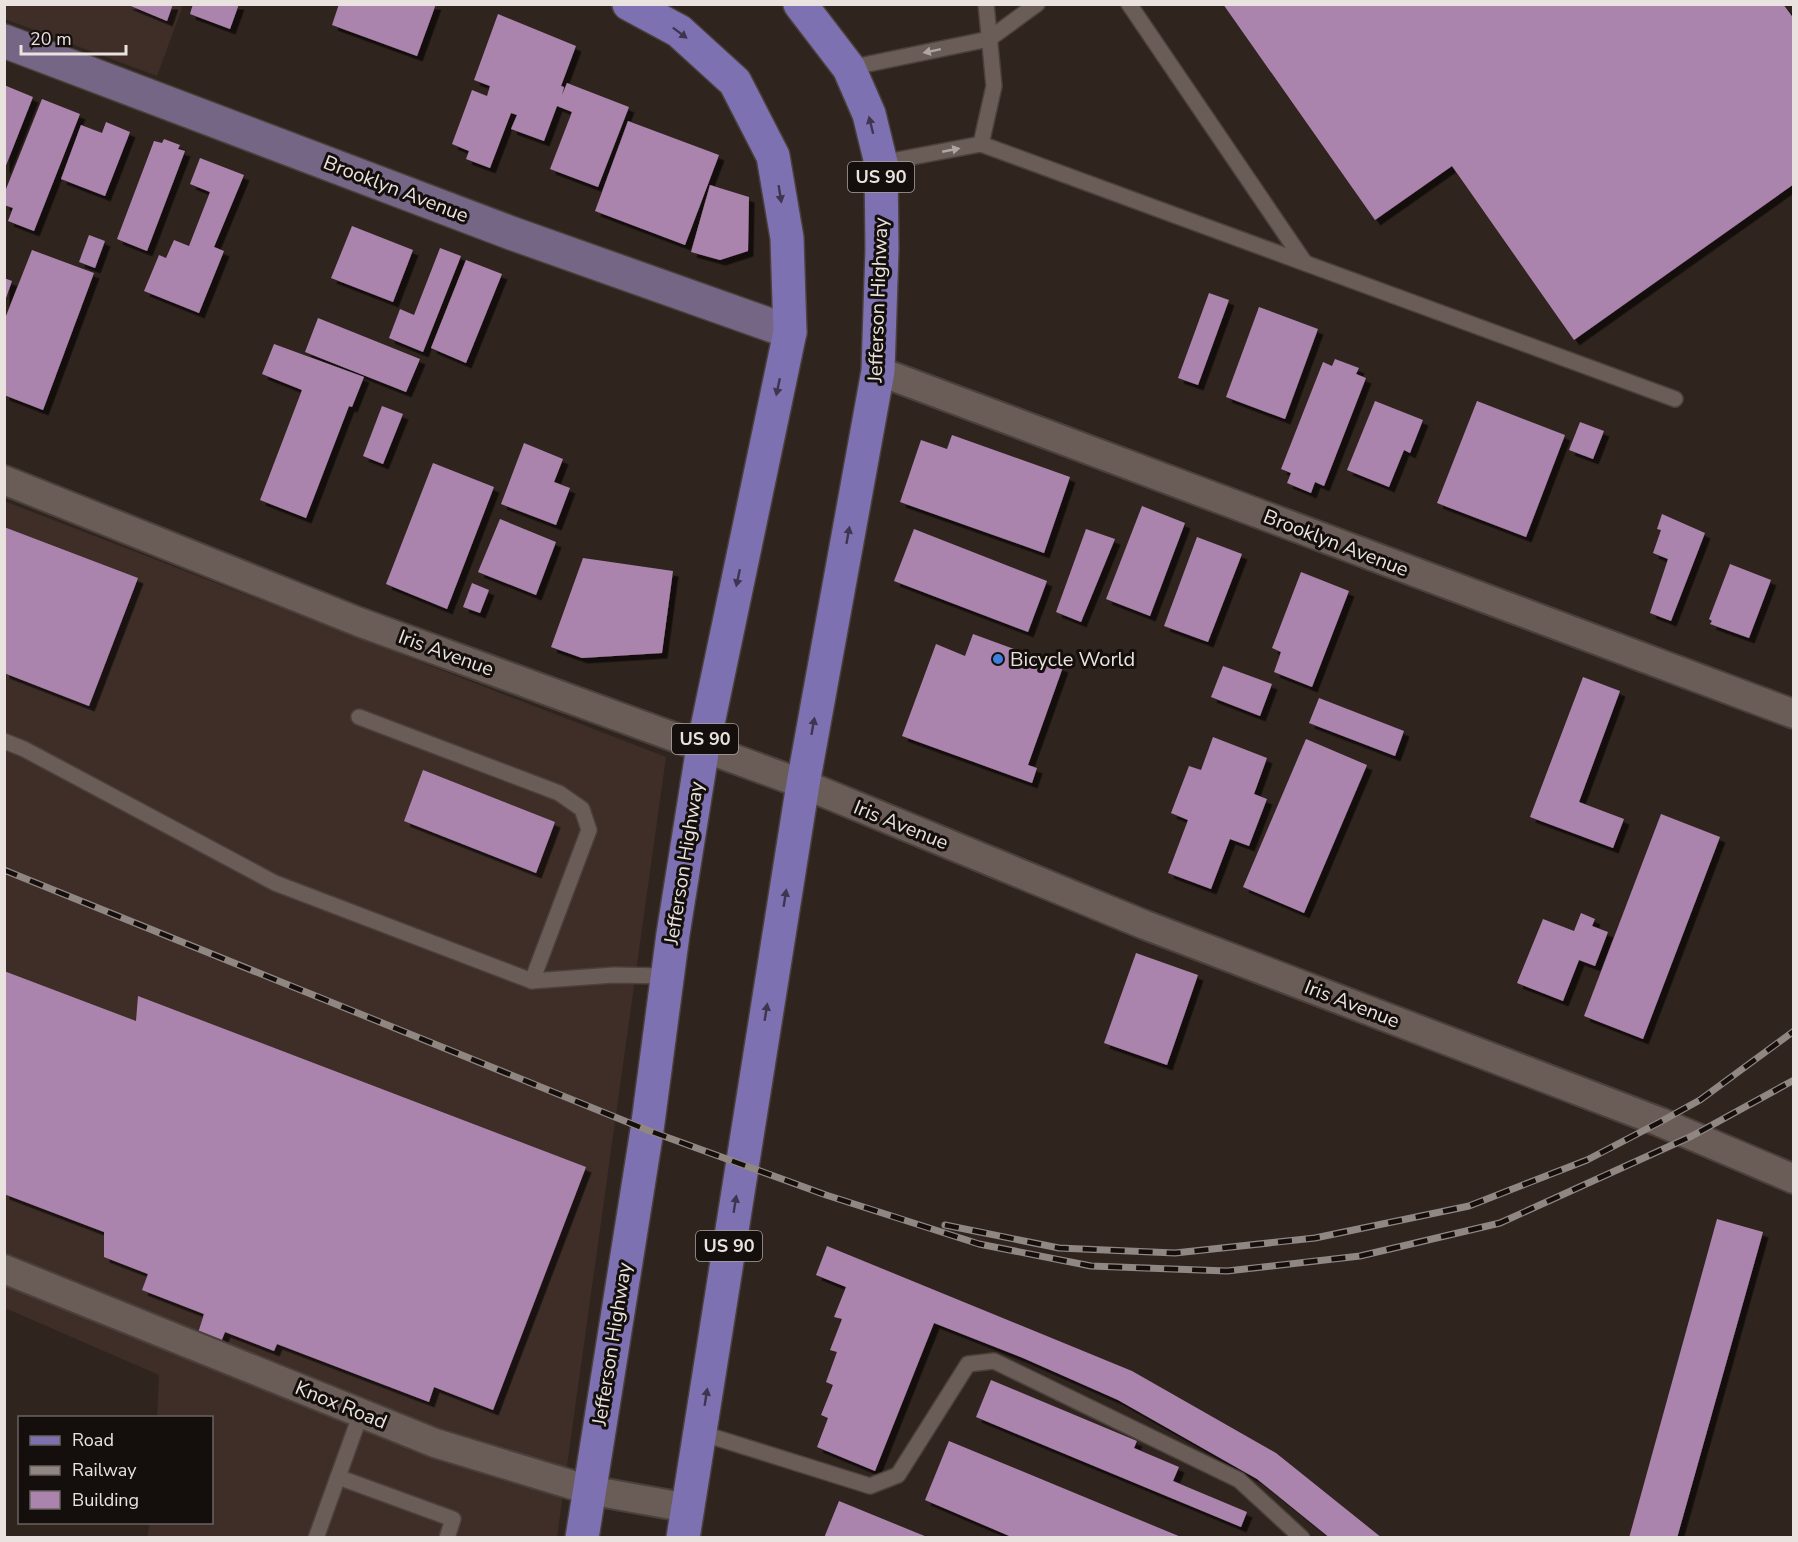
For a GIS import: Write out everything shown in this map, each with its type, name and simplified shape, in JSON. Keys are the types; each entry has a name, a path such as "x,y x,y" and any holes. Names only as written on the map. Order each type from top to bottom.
{"main road":[{"name":"Jefferson Highway","path":"582,1538 647,1130 667,976 703,747 790,332 787,238 774,156 735,82 679,31 629,4"},
{"name":"Jefferson Highway","path":"685,1523 803,784 878,371 882,249 881,163 869,114 849,69 800,4"}],"street":[{"name":"Brooklyn Avenue","path":"4,40 511,233 790,332"},
{"name":"Brooklyn Avenue","path":"878,371 1794,714"},
{"name":"Iris Avenue","path":"4,480 359,621 803,784 1145,925 1660,1122 1794,1179"},
{"name":"Knox Road","path":"4,1269 435,1443 589,1490 685,1523"}],"lane":[{"path":"981,144 994,86 986,4"},
{"path":"849,69 989,39 1037,4"},
{"path":"1129,4 1305,263"},
{"path":"881,163 981,144 1675,399"},
{"path":"359,717 559,794 582,809 589,830 532,981"},
{"path":"4,741 24,749 275,883 532,981 614,975 667,976"},
{"path":"700,1433 870,1486 898,1475 968,1364 994,1361 1239,1479 1302,1538"},
{"path":"316,1538 361,1413"},
{"path":"338,1477 453,1519 447,1538"}],"shaded area":[{"path":"4,5 183,5 157,76 5,19"},
{"path":"4,501 666,757 557,1537 148,1537 149,1524 213,1524 213,1416 157,1416 159,1375 5,1308"}],"building":[{"path":"126,4 173,4 167,21"},
{"path":"193,4 239,4 230,29 190,14"},
{"path":"339,4 436,4 417,56 332,25"},
{"path":"1223,4 1783,4 1794,19 1794,184 1574,340 1452,166 1375,220"},
{"path":"498,14 576,46 561,86 564,87 562,95 567,83 629,107 598,187 550,169 572,112 557,106 544,141 511,129 517,115 511,113 490,168 466,159 469,151 452,144 472,90 487,96 490,86 474,80"},
{"path":"4,85 33,97 5,168 4,168"},
{"path":"42,99 80,114 34,231 8,221 13,208 4,205 4,194"},
{"path":"628,121 719,155 685,245 595,211"},
{"path":"106,122 130,132 105,196 61,179 81,125 102,133"},
{"path":"164,139 180,145 178,149 185,151 147,251 117,239 154,141 162,143"},
{"path":"200,158 244,175 214,247 224,251 199,313 144,291 159,255 166,258 174,240 189,246 210,192 190,184"},
{"path":"710,185 749,197 748,251 720,260 691,252"},
{"path":"352,226 413,250 393,302 331,278"},
{"path":"89,235 105,241 95,268 79,262"},
{"path":"440,248 461,256 423,352 389,338 400,309 414,315"},
{"path":"32,250 94,273 43,410 4,395 4,321"},
{"path":"466,260 502,274 466,363 431,348"},
{"path":"4,278 12,281 5,301 4,301"},
{"path":"1209,293 1229,300 1198,385 1178,378"},
{"path":"1259,307 1318,329 1285,419 1226,397"},
{"path":"318,318 420,359 406,392 305,352"},
{"path":"274,344 364,377 352,407 349,406 306,518 260,500 302,390 262,374"},
{"path":"1335,359 1359,368 1356,374 1366,378 1324,486 1315,482 1311,493 1287,483 1291,473 1281,469 1323,362 1332,366"},
{"path":"1375,401 1423,420 1410,453 1404,450 1389,487 1347,470"},
{"path":"1477,401 1565,435 1526,537 1437,503"},
{"path":"382,406 403,414 383,464 363,456"},
{"path":"1580,422 1604,431 1593,459 1569,450"},
{"path":"952,435 1070,477 1044,553 900,502 921,440 947,449"},
{"path":"524,443 563,459 554,482 570,488 556,525 501,504"},
{"path":"433,463 494,487 447,609 386,584"},
{"path":"1142,506 1185,523 1150,616 1106,599"},
{"path":"1662,514 1705,533 1671,621 1650,613 1668,559 1653,553 1661,530 1657,529"},
{"path":"500,519 556,542 536,595 478,572"},
{"path":"4,527 138,578 89,706 4,673"},
{"path":"914,529 1047,581 1028,632 894,581"},
{"path":"1086,529 1115,539 1081,622 1056,612"},
{"path":"1197,537 1242,554 1208,642 1164,626"},
{"path":"583,558 673,571 662,653 582,658 551,647"},
{"path":"1730,564 1771,580 1749,638 1710,624 1712,621 1709,619"},
{"path":"1301,572 1349,591 1312,687 1274,672 1281,652 1272,648"},
{"path":"472,583 489,590 480,613 463,607"},
{"path":"973,634 1063,667 1028,765 1037,768 1032,783 902,736 936,644 965,656"},
{"path":"1223,666 1272,684 1260,716 1211,697"},
{"path":"1583,677 1620,691 1579,802 1624,819 1613,848 1530,817"},
{"path":"1319,698 1404,731 1395,756 1309,723"},
{"path":"1213,737 1267,758 1254,794 1267,799 1249,846 1230,839 1211,889 1168,873 1188,820 1171,813 1189,766 1201,770"},
{"path":"1306,739 1367,765 1304,913 1243,887"},
{"path":"423,770 555,822 536,873 404,821"},
{"path":"1661,814 1720,837 1643,1039 1584,1016"},
{"path":"1581,913 1595,919 1592,926 1608,932 1595,966 1579,960 1563,1001 1517,983 1543,919 1574,931"},
{"path":"1136,953 1198,975 1167,1065 1104,1043"},
{"path":"4,971 136,1021 138,996 586,1167 493,1410 434,1387 429,1402 277,1344 274,1351 225,1332 221,1342 198,1333 204,1314 142,1290 148,1274 104,1257 104,1232 4,1194"},
{"path":"1717,1219 1763,1232 1677,1538 1629,1538"},
{"path":"827,1246 1132,1371 1276,1453 1382,1538 1330,1538 1257,1479 1118,1400 1023,1358 934,1323 875,1471 817,1447 828,1418 821,1415 833,1385 826,1382 837,1352 830,1350 842,1319 834,1317 846,1287 816,1275"},
{"path":"991,1380 1137,1441 1134,1448 1179,1467 1173,1481 1247,1512 1241,1527 976,1417"},
{"path":"949,1441 1181,1538 1014,1538 925,1500"},
{"path":"839,1501 927,1537 927,1538 824,1538"}],"railway":[{"path":"4,870 647,1130 826,1195 979,1244 1091,1266 1227,1271 1360,1256 1500,1223 1692,1136 1794,1080"},
{"path":"945,1225 1059,1248 1175,1253 1315,1238 1469,1206 1587,1160 1660,1122 1700,1100 1794,1031"}],"place":[{"name":"Bicycle World","path":"998,659"}]}
